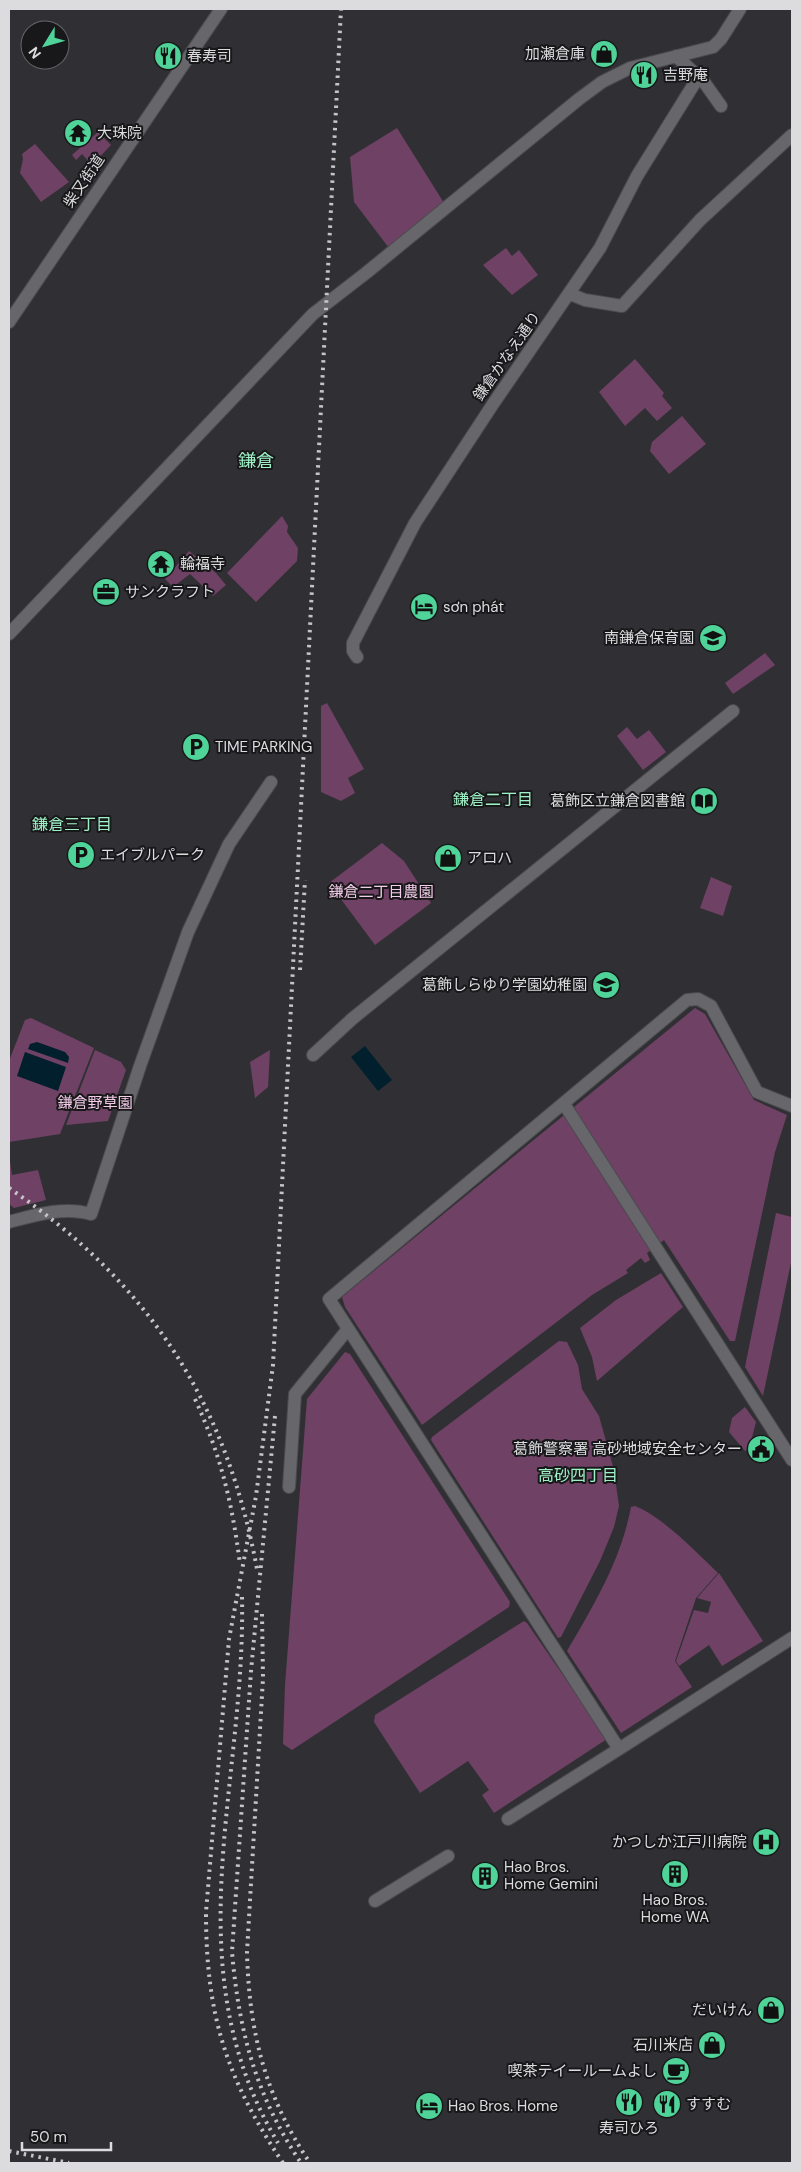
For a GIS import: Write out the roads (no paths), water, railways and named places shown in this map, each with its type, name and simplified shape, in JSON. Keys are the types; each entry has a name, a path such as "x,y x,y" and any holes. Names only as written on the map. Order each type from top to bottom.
{"street":[{"name":"柴又街道","path":"9,322 221,9"},
{"path":"9,634 312,314 352,284 587,93 630,68 713,47 721,39 740,9"},
{"path":"676,56 699,76 721,106"},
{"name":"鎌倉かなえ通り","path":"357,657 352,651 353,644 415,523 600,248 638,176 699,76"},
{"path":"570,294 585,300 622,306 700,220 792,135"},
{"path":"313,1055 360,1012 733,711"},
{"path":"9,1222 41,1214 78,1210 91,1214 140,1066 188,932 228,844 271,782"},
{"path":"619,1749 329,1299 687,1000 698,999 707,1002 714,1010 757,1092 792,1106"},
{"path":"564,1104 792,1460"},
{"path":"289,1487 295,1394 348,1329"},
{"path":"508,1819 792,1638"},
{"path":"375,1901 448,1856"}],"water":[{"path":"37,1042 65,1052 69,1057 68,1063 28,1049 30,1044"},
{"path":"365,1046 392,1080 378,1091 351,1057"},
{"path":"25,1052 66,1067 58,1091 17,1076"}],"railway":[{"path":"283,2163 247,2102 223,2044 215,2014 210,1983 206,1912 229,1639 256,1496 273,1365 341,9"},
{"path":"300,970 305,880"},
{"path":"9,1188 59,1225 103,1265 141,1307 174,1352 202,1400 225,1453 243,1509 257,1569"},
{"path":"195,1399 219,1460 229,1500 240,1564"},
{"path":"275,1416 251,1671 232,1952 239,2009 252,2062 272,2113 301,2163"},
{"path":"242,1597 240,1668 222,1874 221,1942 228,2009 246,2076 278,2143"},
{"path":"262,1614 263,1678 247,1952 248,1981 251,2009 262,2062 281,2113 310,2163"},
{"path":"9,2151 69,2163"}],"place":[{"name":"加瀬倉庫","path":"604,54"},
{"name":"春寿司","path":"168,56"},
{"name":"吉野庵","path":"644,75"},
{"name":"大珠院","path":"78,133"},
{"name":"輪福寺","path":"161,564"},
{"name":"サンクラフト","path":"106,592"},
{"name":"sơn phát","path":"424,607"},
{"name":"南鎌倉保育園","path":"713,638"},
{"name":"TIME PARKING","path":"196,747"},
{"name":"葛飾区立鎌倉図書館","path":"704,801"},
{"name":"エイブルパーク","path":"81,855"},
{"name":"アロハ","path":"448,858"},
{"name":"葛飾しらゆり学園幼稚園","path":"606,985"},
{"name":"葛飾警察署 高砂地域安全センター","path":"761,1449"},
{"name":"かつしか江戸川病院","path":"766,1842"},
{"name":"Hao Bros. Home WA","path":"675,1874"},
{"name":"Hao Bros. Home Gemini","path":"485,1876"},
{"name":"だいけん","path":"771,2010"},
{"name":"石川米店","path":"712,2045"},
{"name":"喫茶テイールームよし","path":"676,2071"},
{"name":"寿司ひろ","path":"629,2102"},
{"name":"すすむ","path":"667,2104"},
{"name":"Hao Bros. Home","path":"429,2106"}],"district":[{"name":"鎌倉","path":"256,461"},
{"name":"鎌倉二丁目","path":"493,799"},
{"name":"鎌倉三丁目","path":"72,824"},
{"name":"高砂四丁目","path":"578,1475"}],"park label":[{"name":"鎌倉二丁目農園","path":"381,892"},
{"name":"鎌倉野草園","path":"95,1103"}]}
